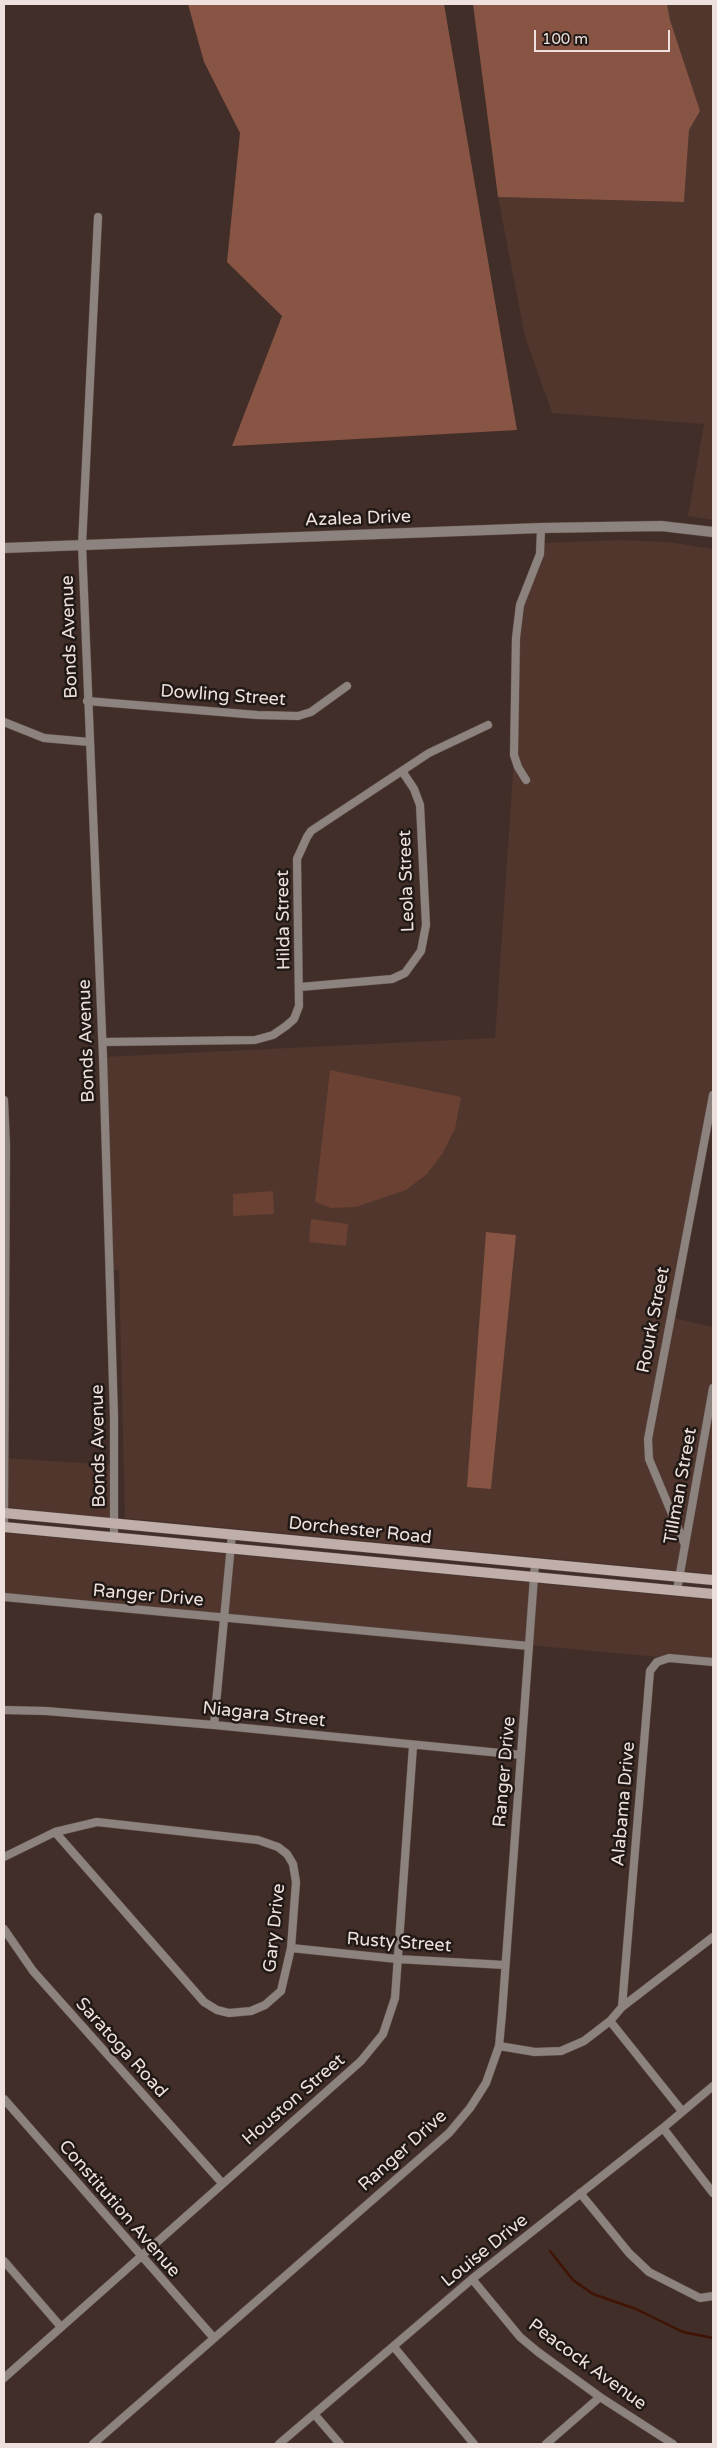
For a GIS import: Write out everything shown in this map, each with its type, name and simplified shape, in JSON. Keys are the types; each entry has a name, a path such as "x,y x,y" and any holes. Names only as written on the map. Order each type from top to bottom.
{"main road":[{"name":"Dorchester Road","path":"4,1515 116,1523 713,1580"},
{"name":"Dorchester Road","path":"4,1527 713,1594"}],"street":[{"name":"Bonds Avenue","path":"98,217 82,544 102,1042 116,1523 114,1537"},
{"name":"Azalea Drive","path":"4,548 541,528 661,526 713,532"},
{"path":"526,780 518,767 514,755 516,638 520,605 540,554 541,528"},
{"name":"Dowling Street","path":"87,701 257,715 298,716 311,712 347,686"},
{"path":"4,722 44,738 89,742"},
{"name":"Hilda Street","path":"102,1042 255,1040 273,1035 294,1018 299,1006 300,987 297,859 300,848 311,831 429,753 488,725"},
{"name":"Leola Street","path":"300,987 392,979 405,973 421,951 426,925 420,805 414,789 402,771"},
{"name":"Rourk Street","path":"685,1545 649,1459 648,1439 713,1095"},
{"path":"4,1100 6,1145 4,1515"},
{"name":"Tillman Street","path":"677,1590 713,1388"},
{"path":"214,1725 232,1534"},
{"name":"Ranger Drive","path":"92,2444 449,2133 470,2108 486,2083 499,2046 535,1563"},
{"name":"Ranger Drive","path":"4,1597 529,1646"},
{"name":"Alabama Drive","path":"622,2007 650,1671 657,1662 669,1658 713,1662"},
{"name":"Niagara Street","path":"4,1710 46,1710 413,1746 521,1754"},
{"name":"Houston Street","path":"4,2378 361,2061 383,2034 395,1998 413,1746"},
{"name":"Gary Drive","path":"4,1858 55,1832 97,1822 258,1840 278,1847 287,1854 295,1872 291,1948 284,1983 275,1998 250,2011 230,2013 217,2010 204,2002 55,1832"},
{"name":"Saratoga Road","path":"4,1929 32,1970 222,2183"},
{"path":"499,2046 535,2052 560,2051 584,2040 610,2021 622,2007 713,1937"},
{"name":"Rusty Street","path":"291,1948 397,1959 504,1965"},
{"path":"610,2021 682,2111"},
{"name":"Louise Drive","path":"279,2444 472,2279 663,2128 713,2086"},
{"name":"Constitution Avenue","path":"4,2099 213,2337"},
{"path":"663,2128 713,2193"},
{"path":"580,2193 629,2253 649,2272 700,2298 713,2296"},
{"path":"4,2261 61,2327"},
{"name":"Peacock Avenue","path":"472,2279 520,2337 600,2397 674,2444"},
{"path":"394,2347 474,2444"},
{"path":"546,2444 600,2397"},
{"path":"315,2415 340,2444"}],"shaded area":[{"path":"188,4 444,4 517,430 232,446 282,316 227,262 240,133 204,62"},
{"path":"473,4 667,4 670,20 700,111 689,130 684,202 498,197"},
{"path":"667,4 713,4 713,520 688,516 704,424 552,413 525,337 498,197 684,202 689,130 700,111 670,20"},
{"path":"621,540 668,542 713,549 713,1095 670,1317 713,1327 713,1574 125,1518 119,1270 109,1270 103,1057 495,1038 514,758 518,618 542,543","holes":["487,1232 516,1235 491,1489 485,1256"]},
{"path":"330,1070 461,1097 455,1129 442,1154 427,1174 406,1190 356,1207 331,1208 315,1202"},
{"path":"273,1191 274,1214 233,1216 233,1194"},
{"path":"311,1219 348,1224 346,1246 309,1242"},
{"path":"486,1232 516,1235 491,1489 467,1487"},
{"path":"5,1458 114,1465 111,1518 5,1507"},
{"path":"4,1533 713,1600 713,1662 4,1597"}],"waterway":[{"path":"550,2251 573,2280 593,2294 636,2309 683,2332 713,2338"}]}
